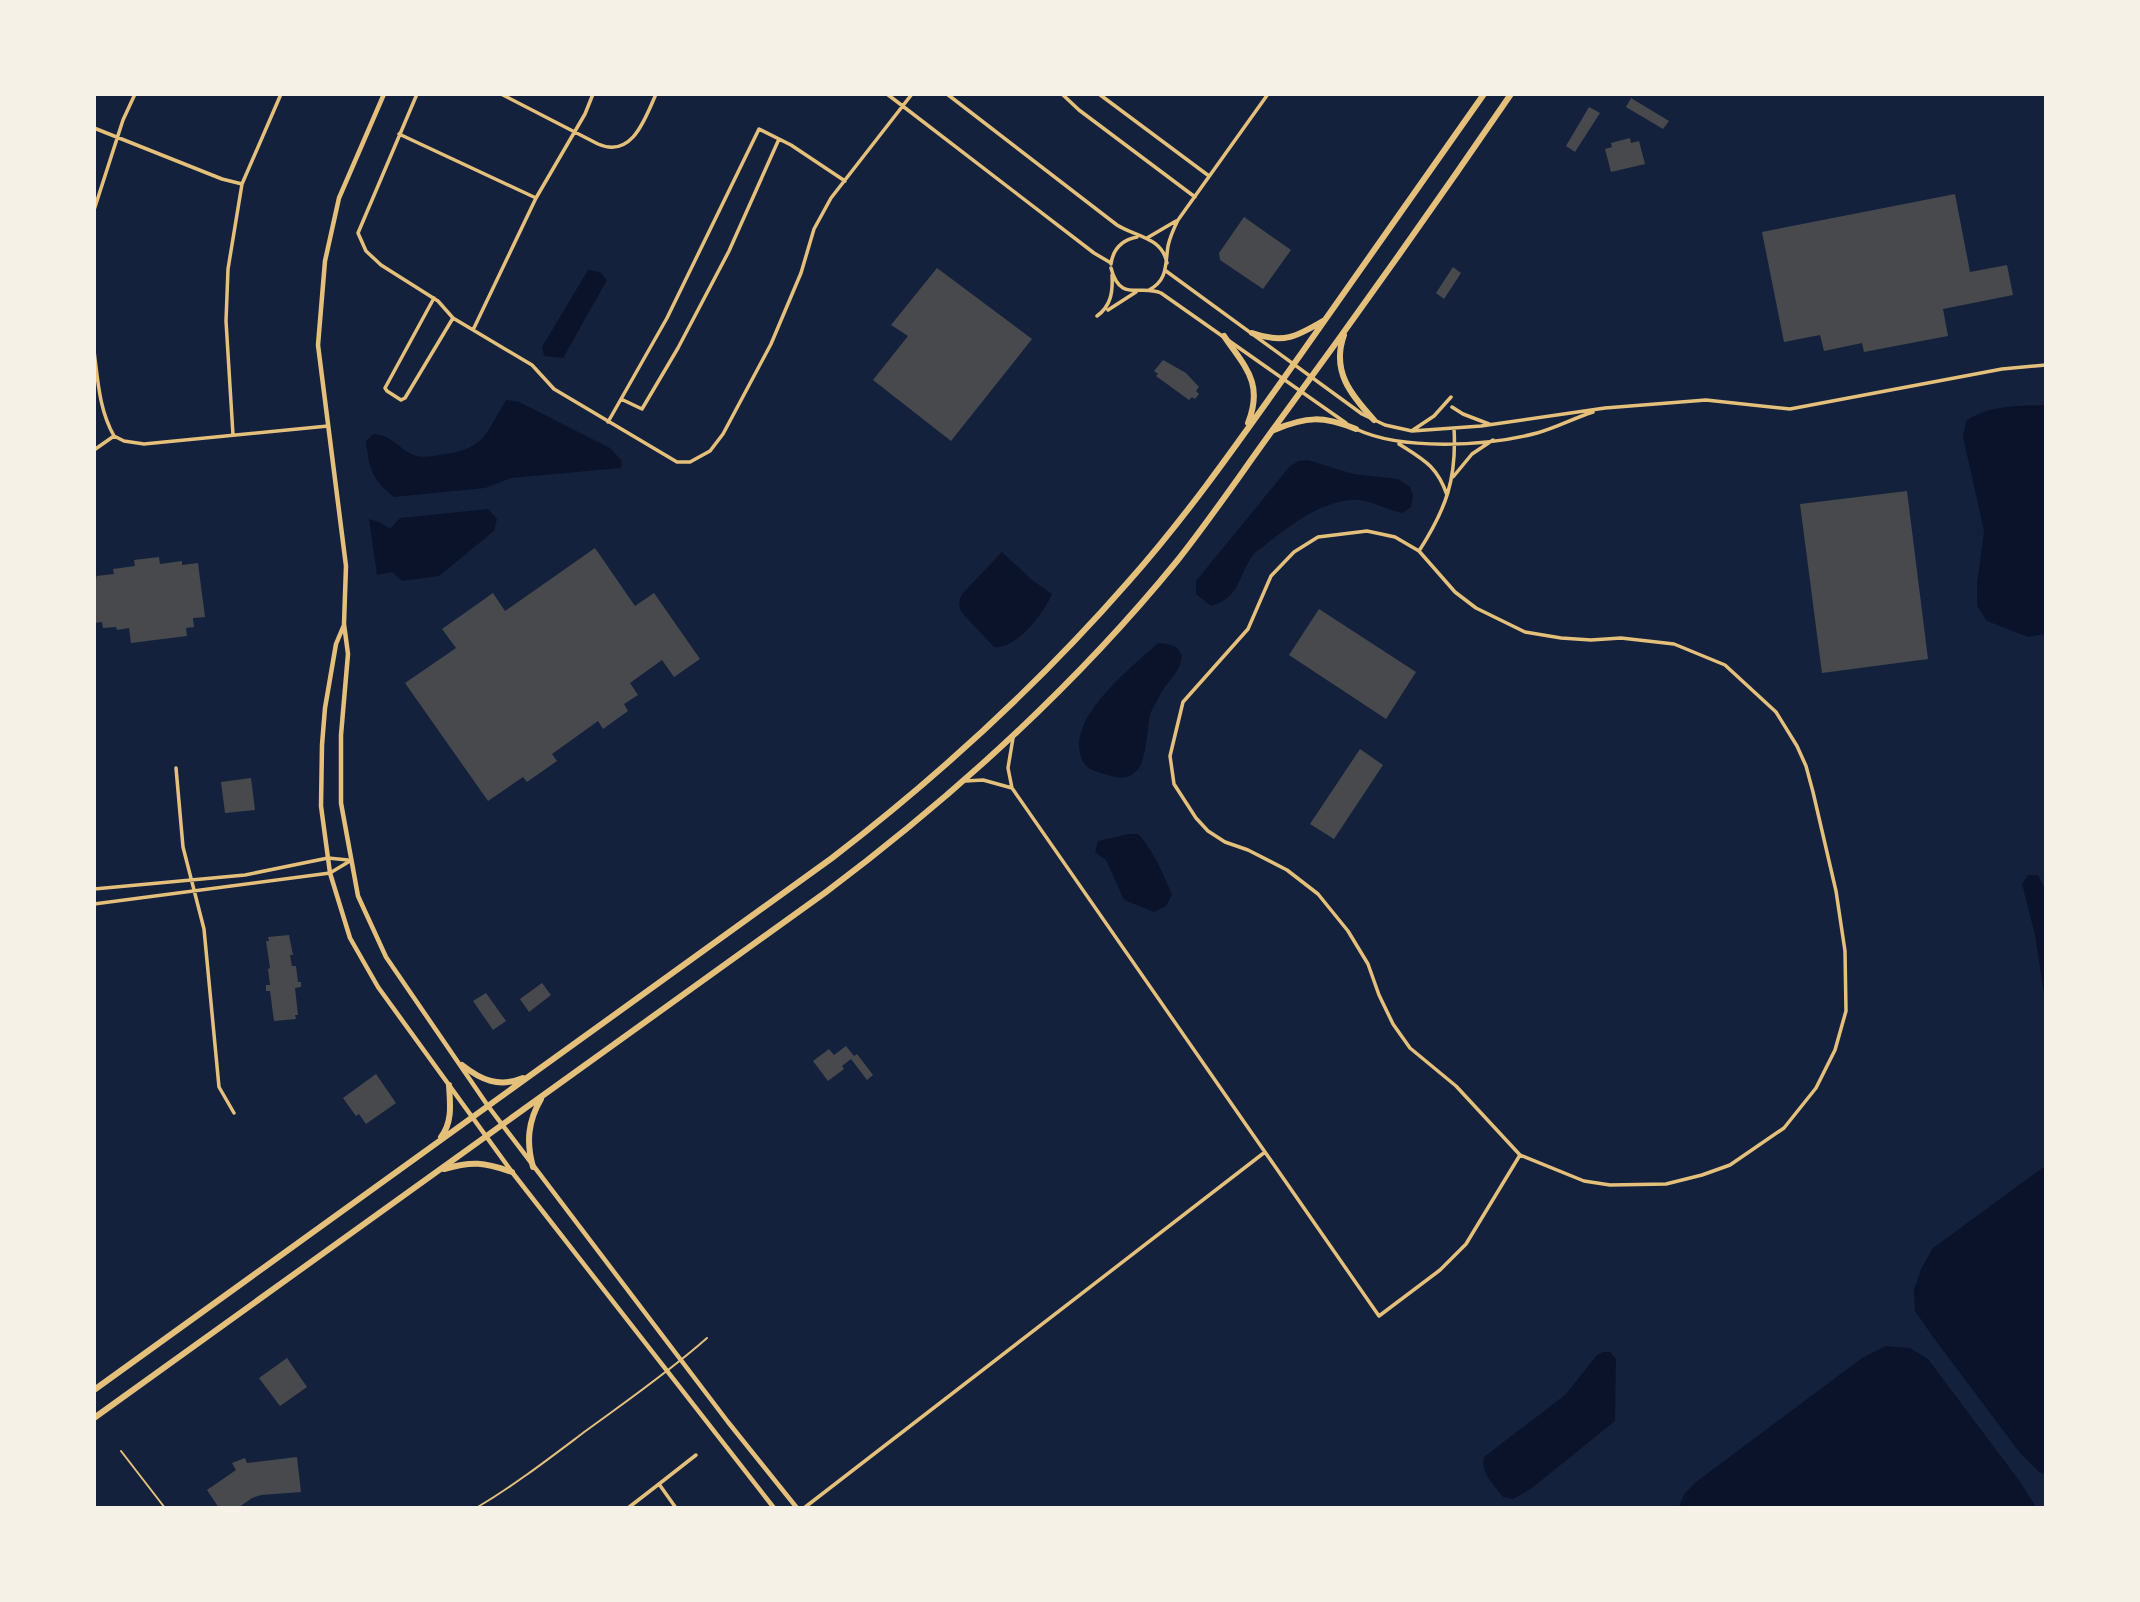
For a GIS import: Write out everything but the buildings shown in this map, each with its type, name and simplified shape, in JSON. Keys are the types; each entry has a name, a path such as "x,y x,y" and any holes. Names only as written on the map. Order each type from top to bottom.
{"main road":[{"path":"94,1391 832,858 940,771 1027,691 1106,607 1170,531 1245,433 1484,94"},
{"path":"94,1418 826,892 893,841 1013,736 1085,665 1170,569 1347,329 1511,94"},
{"path":"1252,333 1271,338 1288,338 1325,320"},
{"path":"1347,329 1340,351 1342,375 1352,395 1374,420"},
{"path":"1224,336 1246,365 1254,386 1254,404 1245,433"},
{"path":"1272,431 1295,421 1312,418 1332,420 1356,429"},
{"path":"462,1065 479,1079 499,1083 514,1082 531,1075"},
{"path":"437,1143 446,1131 449,1117 449,1085"},
{"path":"533,1167 528,1150 529,1128 533,1113 542,1097"},
{"path":"439,1171 469,1162 489,1164 512,1172"}],"street":[{"path":"94,210 135,94"},
{"path":"233,435 226,321 228,269 242,184 281,94"},
{"path":"384,94 339,198 325,261 318,345 345,566 344,624 348,654 341,735 341,803 358,896 386,957 488,1106 681,1361 797,1507"},
{"path":"416,94 358,233 366,251 381,265 434,298 453,318 532,365 554,389 677,462 690,462 710,451 723,434 771,344 801,272 814,229 831,198 912,94"},
{"path":"501,94 604,147 624,145 638,133 656,94"},
{"path":"473,330 536,198 575,132 593,94"},
{"path":"887,94 1111,266 1119,284 1136,292"},
{"path":"947,94 1117,225 1160,247 1167,263"},
{"path":"1062,94 1079,110 1195,197"},
{"path":"1099,94 1209,176"},
{"path":"1147,291 1160,282 1166,271 1170,237 1178,220 1268,94"},
{"path":"94,128 222,179 242,184"},
{"path":"608,422 667,318 758,129 824,165 845,181"},
{"path":"399,134 536,198"},
{"path":"621,399 642,409 678,348 729,251 779,139"},
{"path":"1178,220 1145,237 1133,237 1123,242 1115,251 1111,266 1110,301 1108,307 1097,316 1136,292 1161,293 1356,429 1398,442 1455,443 1494,440 1538,432 1605,408"},
{"path":"1166,271 1362,414 1397,428 1412,430 1491,424 1605,408 1706,400 1790,409 2002,369 2046,365"},
{"path":"434,298 386,388 387,391 401,400 405,398 453,318"},
{"path":"94,351 105,420 114,436 124,441 144,444 328,426"},
{"path":"1412,430 1434,416 1451,397"},
{"path":"1452,407 1491,424"},
{"path":"1419,551 1438,522 1447,497 1455,443 1454,428"},
{"path":"94,450 114,436"},
{"path":"1451,479 1472,454 1494,440"},
{"path":"1398,442 1428,462 1441,478 1447,497"},
{"path":"1367,531 1395,537 1419,551 1455,592 1476,608 1525,632 1571,639 1621,638 1674,644 1725,665 1776,712 1806,766 1836,891 1845,951 1846,1011 1835,1050 1816,1088 1784,1128 1730,1165 1666,1184 1610,1185 1584,1181 1520,1155 1456,1086 1410,1048 1392,1024 1368,964 1348,931 1318,894 1287,870 1248,850 1225,842 1208,831 1196,818 1174,784 1170,756 1182,702 1248,629 1271,576 1294,552 1318,537 1367,531"},
{"path":"344,624 335,644 325,708 321,806 330,873 350,938 378,987 512,1172 774,1507"},
{"path":"1013,736 1009,768 1012,788 1379,1316 1440,1270 1466,1244 1520,1155"},
{"path":"176,768 183,847 204,929 219,1087 234,1113"},
{"path":"963,782 993,782 1012,788"},
{"path":"94,889 245,875 328,858 350,861"},
{"path":"94,904 330,873 350,861"},
{"path":"804,1507 1265,1152"},
{"path":"628,1507 696,1455"},
{"path":"659,1484 676,1507"}],"lane":[{"path":"476,1507 525,1476 681,1361 708,1338"},
{"path":"121,1451 165,1507"}],"water":[{"path":"588,270 600,272 607,280 563,358 544,356 542,347"},
{"path":"506,400 519,402 610,448 622,461 621,468 511,478 485,488 394,497 376,479 370,467 366,441 373,434 388,438 417,456 428,457 465,449 481,440 487,433"},
{"path":"2045,405 2045,634 2028,637 1987,621 1977,606 1984,531 1963,437 1966,421 1984,412 2004,407"},
{"path":"1308,460 1353,474 1398,479 1410,487 1413,496 1411,507 1402,513 1364,501 1351,500 1328,505 1307,515 1255,553 1233,592 1228,598 1211,606 1196,594 1196,581 1290,466"},
{"path":"488,509 497,519 494,531 439,576 402,581 392,572 377,575 369,519 390,529 400,518"},
{"path":"1002,552 1032,580 1052,594 1043,611 1020,637 1011,643 994,647 963,614 959,602 962,594"},
{"path":"1158,643 1177,648 1181,659 1151,712 1146,746 1139,767 1133,774 1124,777 1090,769 1082,760 1079,747 1087,718 1121,676"},
{"path":"1138,834 1143,840 1158,863 1172,895 1166,906 1154,912 1124,900 1106,860 1095,852 1098,841"},
{"path":"2028,875 2038,875 2045,889 2045,1001 2035,935 2022,884"},
{"path":"2045,1166 2045,1474 2039,1472 2020,1453 1933,1337 1915,1311 1914,1290 1921,1269 1933,1248"},
{"path":"1886,1346 1910,1348 1928,1359 2036,1507 1679,1507 1684,1494 1696,1482 1862,1358"},
{"path":"1610,1352 1616,1359 1615,1421 1532,1488 1513,1499 1503,1497 1486,1474 1484,1457 1565,1395 1597,1355"}]}
